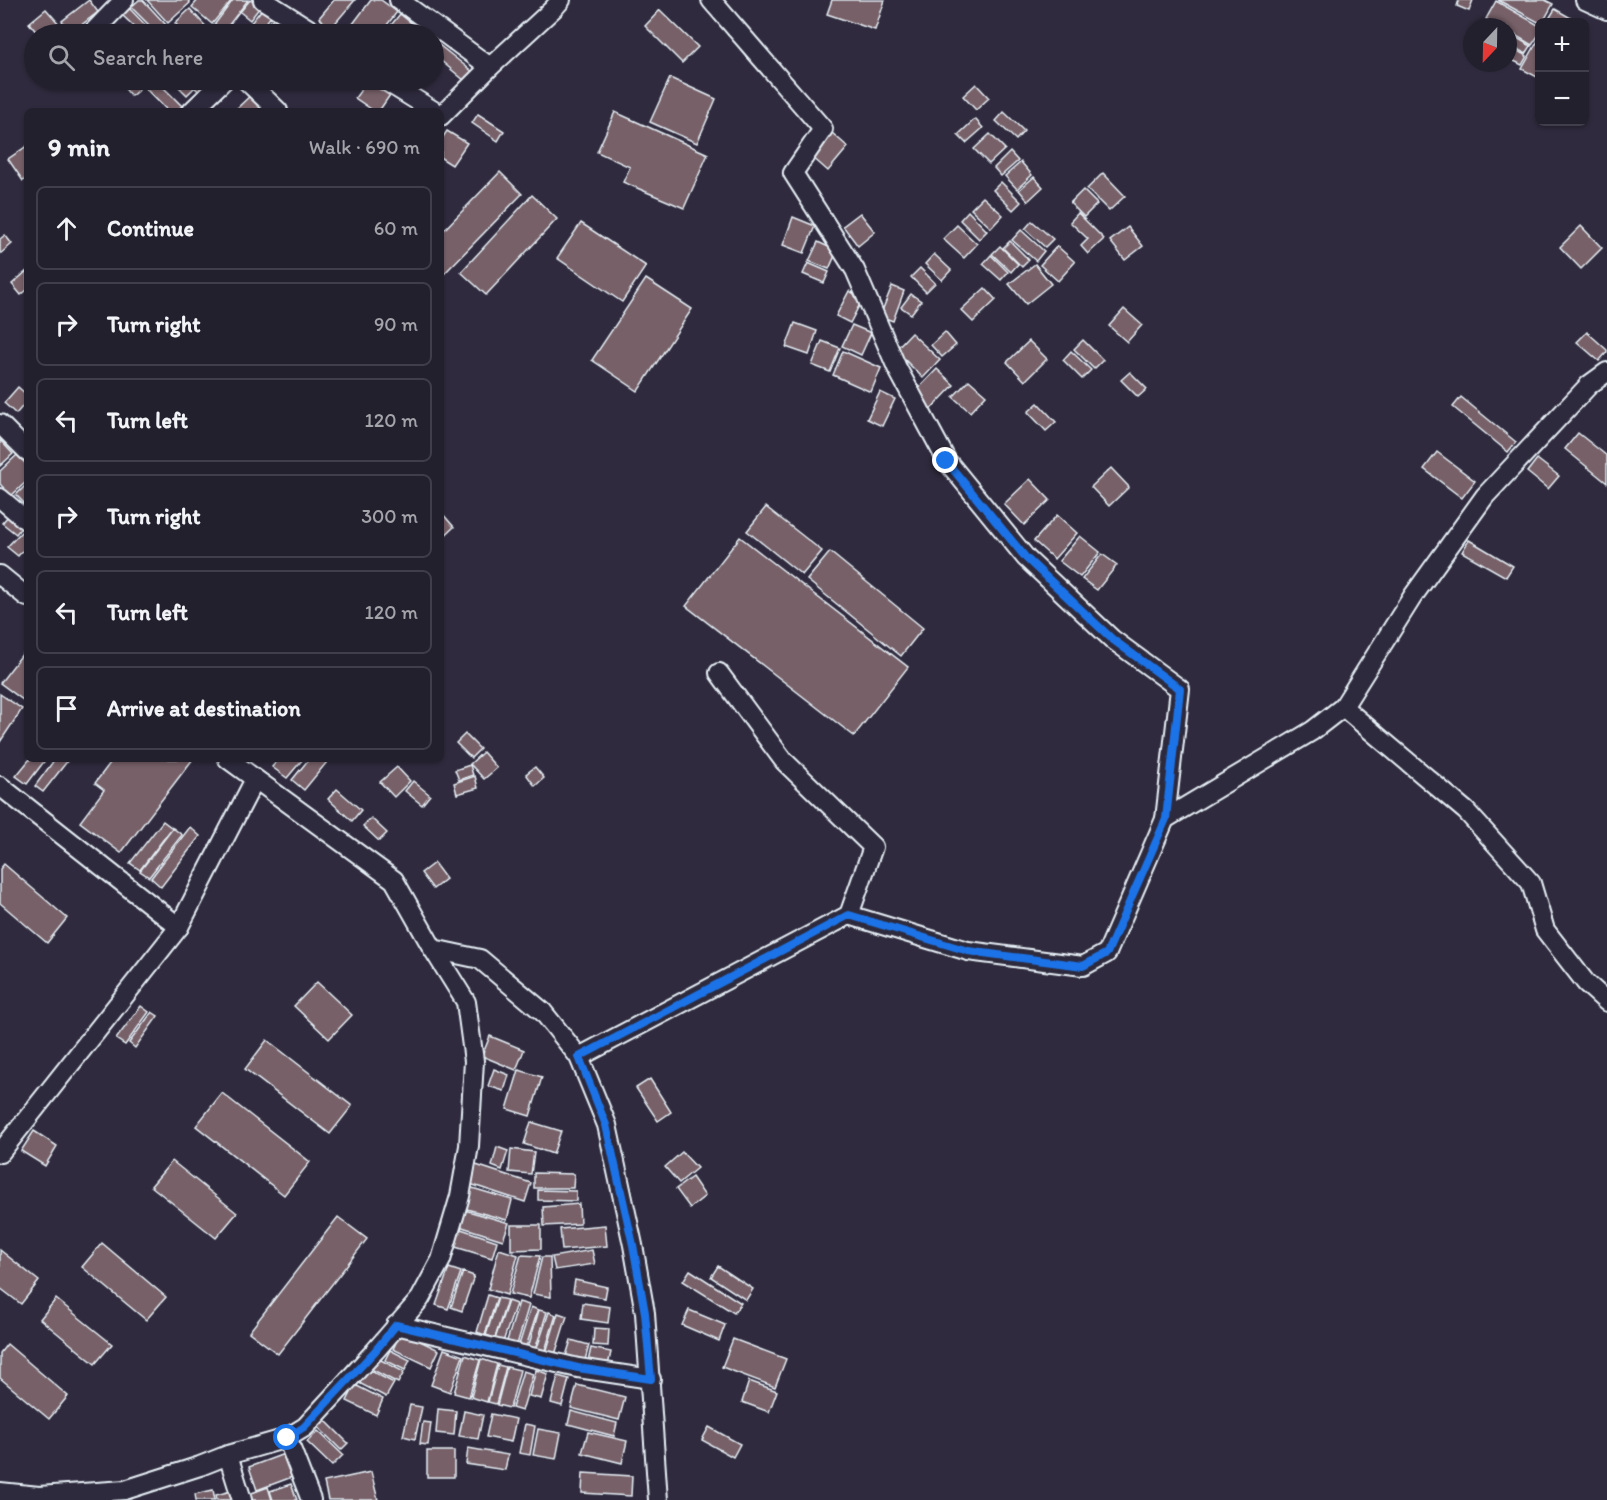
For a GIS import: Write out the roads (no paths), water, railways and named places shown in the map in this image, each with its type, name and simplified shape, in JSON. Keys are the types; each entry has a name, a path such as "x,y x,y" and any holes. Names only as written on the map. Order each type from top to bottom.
{"street":[{"path":"101,24 124,0"},
{"path":"263,0 300,24"},
{"path":"399,0 432,24"},
{"path":"711,0 823,129 793,173 855,270 897,368 946,461 1026,558 1112,639 1180,689 1166,819 1107,953 1083,966 968,951 849,915"},
{"path":"1585,0 1607,10"},
{"path":"444,111 553,3"},
{"path":"444,33 490,67"},
{"path":"195,108 214,90"},
{"path":"256,90 275,108"},
{"path":"400,90 429,108"},
{"path":"1166,819 1312,731 1343,707 1413,596 1485,496 1589,385 1607,372"},
{"path":"0,424 24,448"},
{"path":"0,498 24,518"},
{"path":"0,575 24,595"},
{"path":"579,1057 849,915 873,847 784,761 719,673"},
{"path":"1343,707 1466,811 1524,875 1531,883 1545,930 1586,983 1607,1002"},
{"path":"0,1492 39,1498 126,1495 228,1455 287,1438 304,1427 420,1299 441,1260 460,1196 468,1146 474,1061 466,1002 394,880 232,762"},
{"path":"0,1153 179,927 255,779"},
{"path":"0,786 179,927"},
{"path":"433,949 480,959 543,1012 579,1057 606,1125 633,1245 645,1313 658,1500"},
{"path":"396,1325 578,1368 651,1379"},
{"path":"287,1438 311,1500"},
{"path":"228,1455 243,1500"}]}
